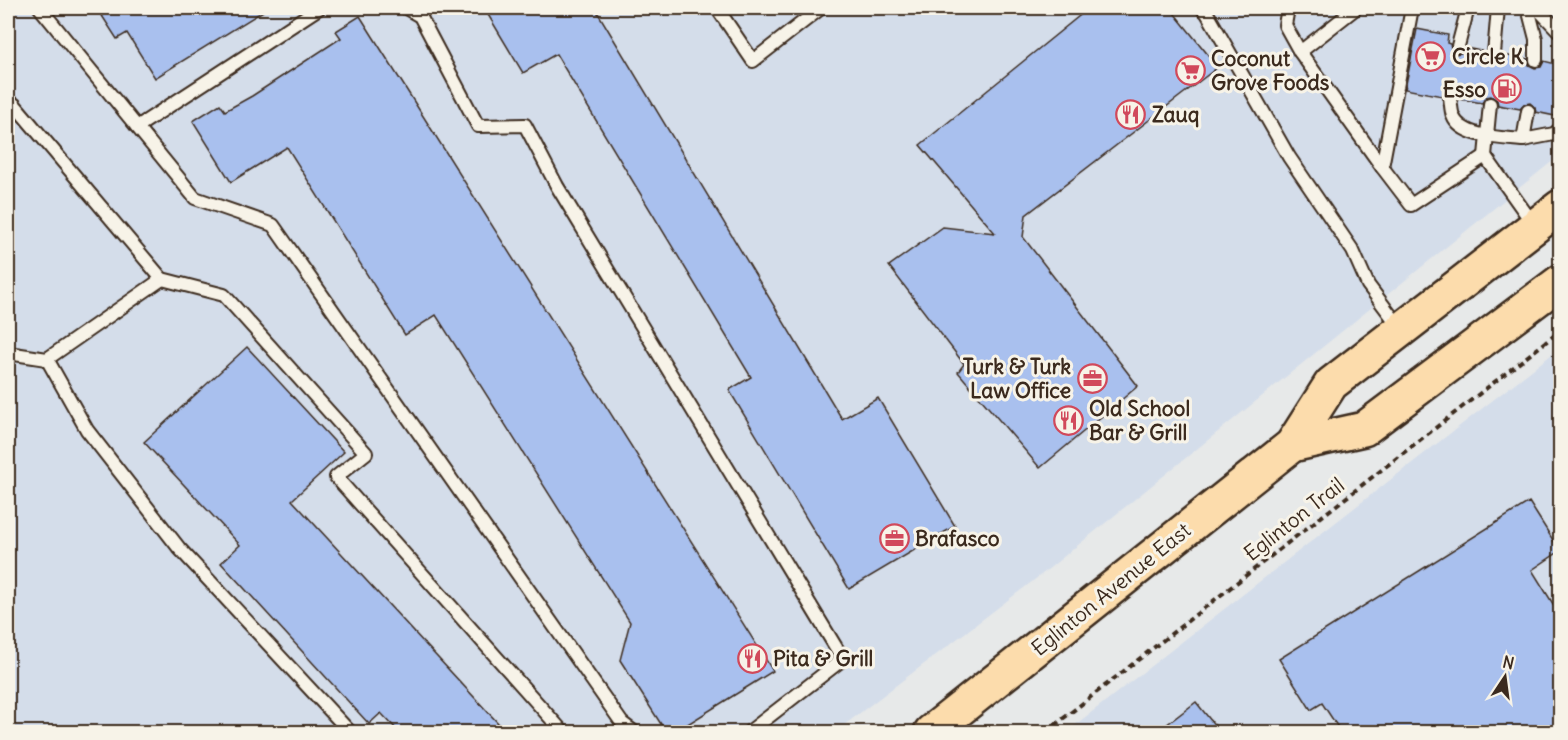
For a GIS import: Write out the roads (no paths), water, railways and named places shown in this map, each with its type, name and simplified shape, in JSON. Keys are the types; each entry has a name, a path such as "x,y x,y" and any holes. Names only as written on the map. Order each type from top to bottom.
{"main road":[{"name":"Eglinton Avenue East","path":"931,732 1292,445 1331,384 1548,217"},
{"name":"Eglinton Avenue East","path":"1292,445 1364,429 1560,282"}],"lane":[{"path":"40,8 195,198 273,225 622,723 634,732"},
{"path":"137,128 319,8"},
{"path":"406,8 420,16 478,126 525,125 557,186 843,659 749,732"},
{"path":"717,8 753,61 821,8"},
{"path":"1202,8 1289,157 1353,251 1368,285 1402,330"},
{"path":"1288,8 1285,25 1300,52 1411,205 1485,156"},
{"path":"1300,52 1356,8"},
{"path":"1382,167 1412,8"},
{"path":"1458,46 1468,8"},
{"path":"1494,54 1498,8"},
{"path":"1528,8 1536,39 1536,60"},
{"path":"1537,8 1560,32"},
{"path":"1450,97 1453,118 1463,128 1487,136 1523,140 1554,134 1560,129"},
{"path":"8,109 14,104 162,279 224,295 366,453 336,477 563,732"},
{"path":"1485,156 1490,104"},
{"path":"1523,140 1528,111"},
{"path":"1485,156 1548,217"},
{"path":"8,353 47,359 162,279"},
{"path":"47,359 87,430 178,548 350,732"}],"place":[{"name":"Circle K","path":"1431,56"},
{"name":"Coconut Grove Foods","path":"1190,70"},
{"name":"Esso","path":"1507,89"},
{"name":"Zauq","path":"1131,114"},
{"name":"Turk & Turk Law Office","path":"1092,378"},
{"name":"Old School Bar & Grill","path":"1068,420"},
{"name":"Brafasco","path":"894,538"},
{"name":"Pita & Grill","path":"752,658"}]}
